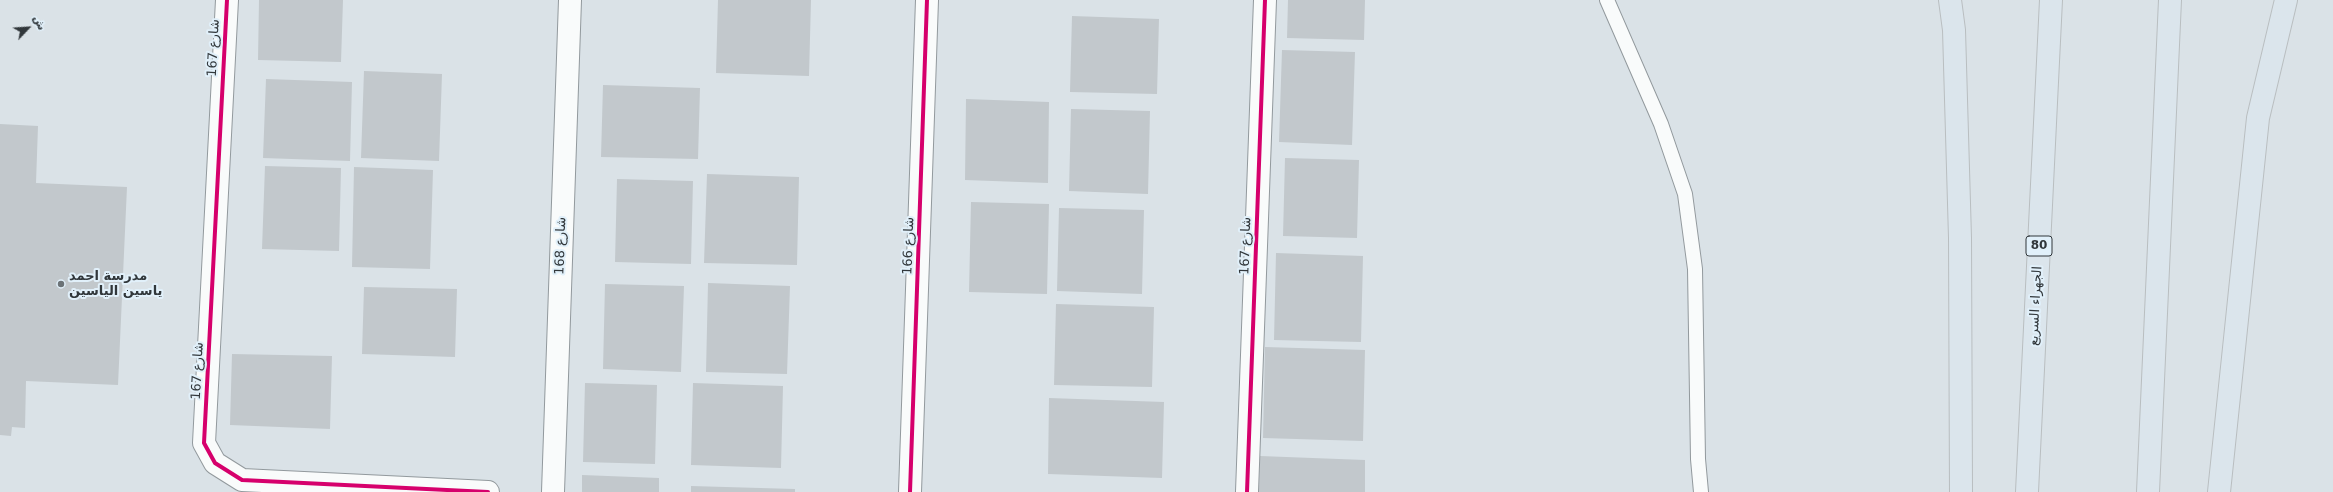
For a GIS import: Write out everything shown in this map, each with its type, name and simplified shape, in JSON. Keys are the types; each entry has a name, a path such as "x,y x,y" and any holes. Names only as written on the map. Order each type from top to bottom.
{"highway":[{"path":"1950,0 1954,30 1960,238 1961,492"},
{"name":"الجهراء السريع","path":"2027,492 2051,0"},
{"path":"2148,492 2170,0"},
{"path":"2279,29 2281,0"},
{"path":"2219,492 2258,118 2286,0"}],"street":[{"name":"شارع 167","path":"227,0 204,443 215,463 242,480 488,492"},
{"name":"شارع 168","path":"553,492 570,0"},
{"name":"شارع 166","path":"910,492 927,0"},
{"name":"شارع 167","path":"1247,492 1265,0"}],"lane":[{"path":"1608,0 1661,124 1685,194 1695,269 1698,459 1701,492"}],"building":[{"path":"259,0 343,0 341,62 258,60"},
{"path":"718,0 811,0 809,76 716,73"},
{"path":"1288,0 1365,0 1364,40 1287,38"},
{"path":"1072,16 1159,19 1157,94 1070,92"},
{"path":"1282,50 1355,52 1352,145 1279,142"},
{"path":"364,71 442,74 439,161 361,158"},
{"path":"266,79 352,82 350,161 263,158"},
{"path":"603,85 700,88 698,159 601,157"},
{"path":"966,99 1049,102 1048,183 965,180"},
{"path":"1071,109 1150,111 1148,194 1069,191"},
{"name":"مدرسة احمد ياسين الياسين","path":"0,124 38,126 36,183 127,187 118,385 26,381 25,428 12,427 11,436 0,435"},
{"path":"1285,158 1359,160 1357,238 1283,236"},
{"path":"265,166 341,168 339,251 262,249"},
{"path":"354,167 433,170 430,269 352,267"},
{"path":"707,174 799,177 797,265 704,263"},
{"path":"617,179 693,181 691,264 615,262"},
{"path":"971,202 1049,204 1047,294 969,292"},
{"path":"1059,208 1144,210 1142,294 1057,291"},
{"path":"1276,253 1363,256 1361,342 1274,340"},
{"path":"708,283 790,286 787,374 706,372"},
{"path":"605,284 684,286 681,372 603,369"},
{"path":"364,287 457,289 455,357 362,354"},
{"path":"1056,304 1154,307 1152,387 1054,385"},
{"path":"1265,347 1365,350 1363,441 1263,438"},
{"path":"232,354 332,356 330,429 230,425"},
{"path":"585,383 657,385 655,464 583,462"},
{"path":"693,383 783,386 781,468 691,465"},
{"path":"1049,398 1164,402 1162,478 1048,474"},
{"path":"1260,456 1365,460 1365,492 1259,492"},
{"path":"582,475 659,478 659,492 582,492"},
{"path":"691,486 795,489 795,492 691,492"}],"cycle path":[{"path":"227,0 204,443 215,463 242,480 488,492"},
{"path":"910,492 927,0"},
{"path":"1247,492 1265,0"}],"place":[{"name":"مدرسة احمد ياسين الياسين","path":"61,284"}]}
